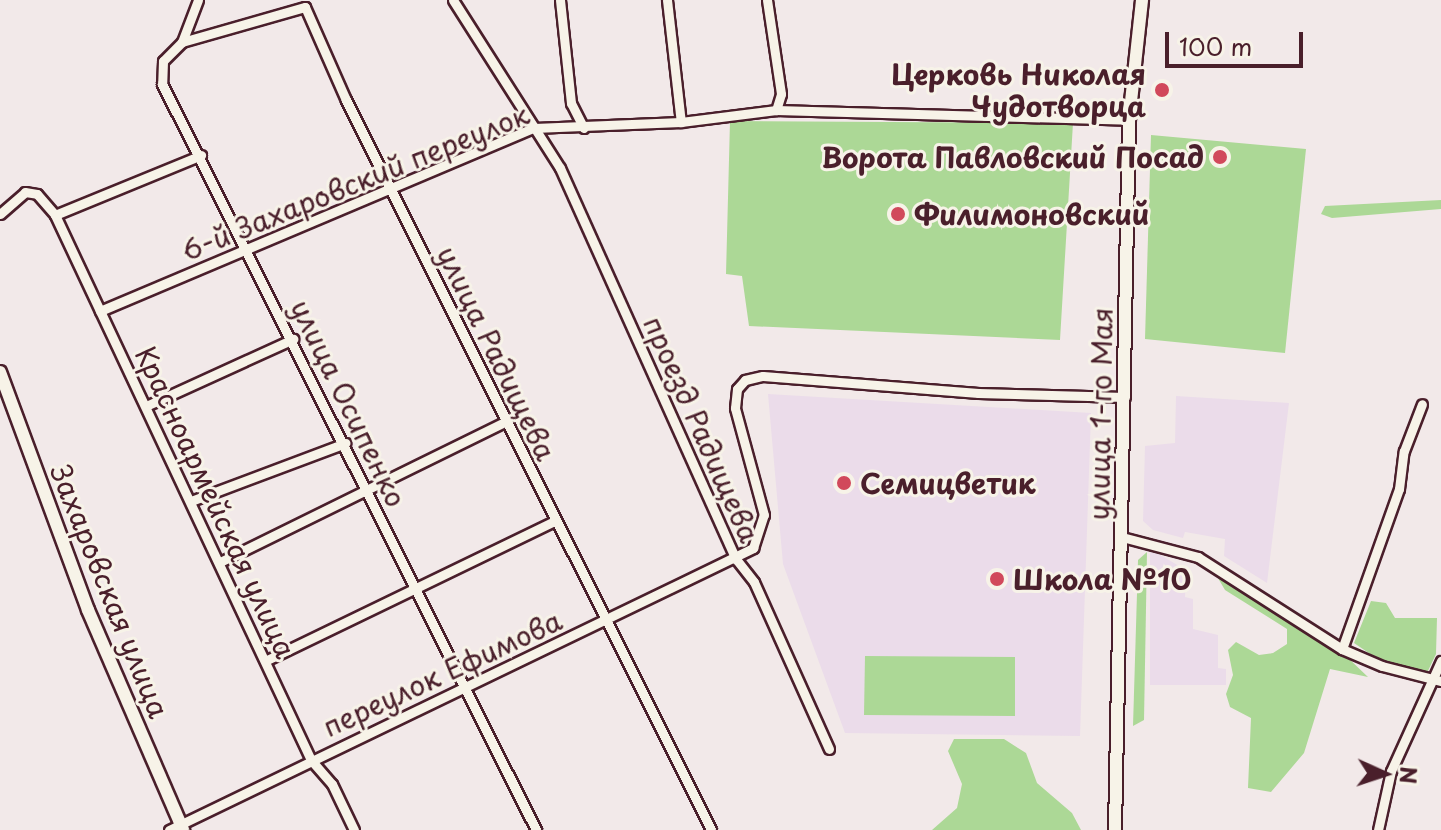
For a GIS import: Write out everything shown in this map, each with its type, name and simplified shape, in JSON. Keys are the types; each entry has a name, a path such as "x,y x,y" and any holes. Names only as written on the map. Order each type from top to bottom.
{"street":[{"name":"улица Осипенко","path":"198,0 182,42 159,71 536,830"},
{"name":"проезд Радищева","path":"453,0 560,168 736,559 754,582 829,749"},
{"path":"560,0 571,103 584,128"},
{"path":"667,0 681,122"},
{"path":"767,0 781,94 776,110"},
{"name":"улица 1-го Мая","path":"1115,830 1129,120 1142,0"},
{"name":"улица Радищева","path":"182,42 306,4 390,186 711,830"},
{"name":"6-й Захаровский переулок","path":"100,311 247,246 534,128 681,122 776,110 1129,120"},
{"path":"55,215 201,155"},
{"name":"Красноармейская улица","path":"0,214 25,192 37,194 55,215 267,660 311,760 332,784 354,830"},
{"path":"146,406 293,339"},
{"name":"Захаровская улица","path":"0,372 88,610 177,828"},
{"path":"736,559 753,548 764,515 735,408 737,389 745,380 763,376 978,393 1125,397"},
{"path":"1342,649 1399,489 1404,451 1422,404"},
{"path":"220,562 507,421"},
{"path":"191,501 345,443"},
{"path":"267,660 556,520"},
{"path":"1122,537 1198,557 1342,649 1436,680"},
{"name":"переулок Ефимова","path":"177,828 311,760 736,559"},
{"path":"1378,830 1381,800 1436,680 1441,661"}],"shaded area":[{"name":"Школа №10","path":"768,394 1091,413 1080,736 845,733 783,564"},
{"path":"1176,396 1289,403 1267,583 1224,556 1225,539 1185,532 1183,538 1153,530 1143,521 1145,446 1175,443"},
{"path":"1150,549 1186,570 1185,597 1193,599 1193,629 1218,635 1218,668 1226,669 1226,685 1150,685"}],"green space":[{"name":"Филимоновский","path":"730,121 1073,123 1060,340 749,326 742,276 726,274"},
{"path":"1151,135 1306,149 1285,353 1145,339"},
{"path":"1441,200 1441,209 1332,218 1321,214 1325,206"},
{"path":"1147,552 1144,720 1133,726 1138,560"},
{"path":"1215,573 1346,656 1368,677 1330,669 1304,753 1271,792 1248,788 1251,718 1230,707 1226,694 1233,675 1228,650 1236,642 1259,655 1273,653 1287,644 1287,629 1225,590"},
{"path":"1371,601 1386,603 1395,618 1437,618 1436,654 1427,673 1382,662 1354,643"},
{"path":"865,656 1015,657 1015,716 864,715"},
{"path":"954,739 1004,739 1026,753 1037,783 1072,813 1081,830 932,830 957,808 962,784 948,751"}],"place":[{"name":"Церковь Николая Чудотворца","path":"1162,90"},
{"name":"Ворота Павловский Посад","path":"1220,157"},
{"name":"Филимоновский","path":"898,214"},
{"name":"Семицветик","path":"844,483"},
{"name":"Школа №10","path":"997,579"}]}
